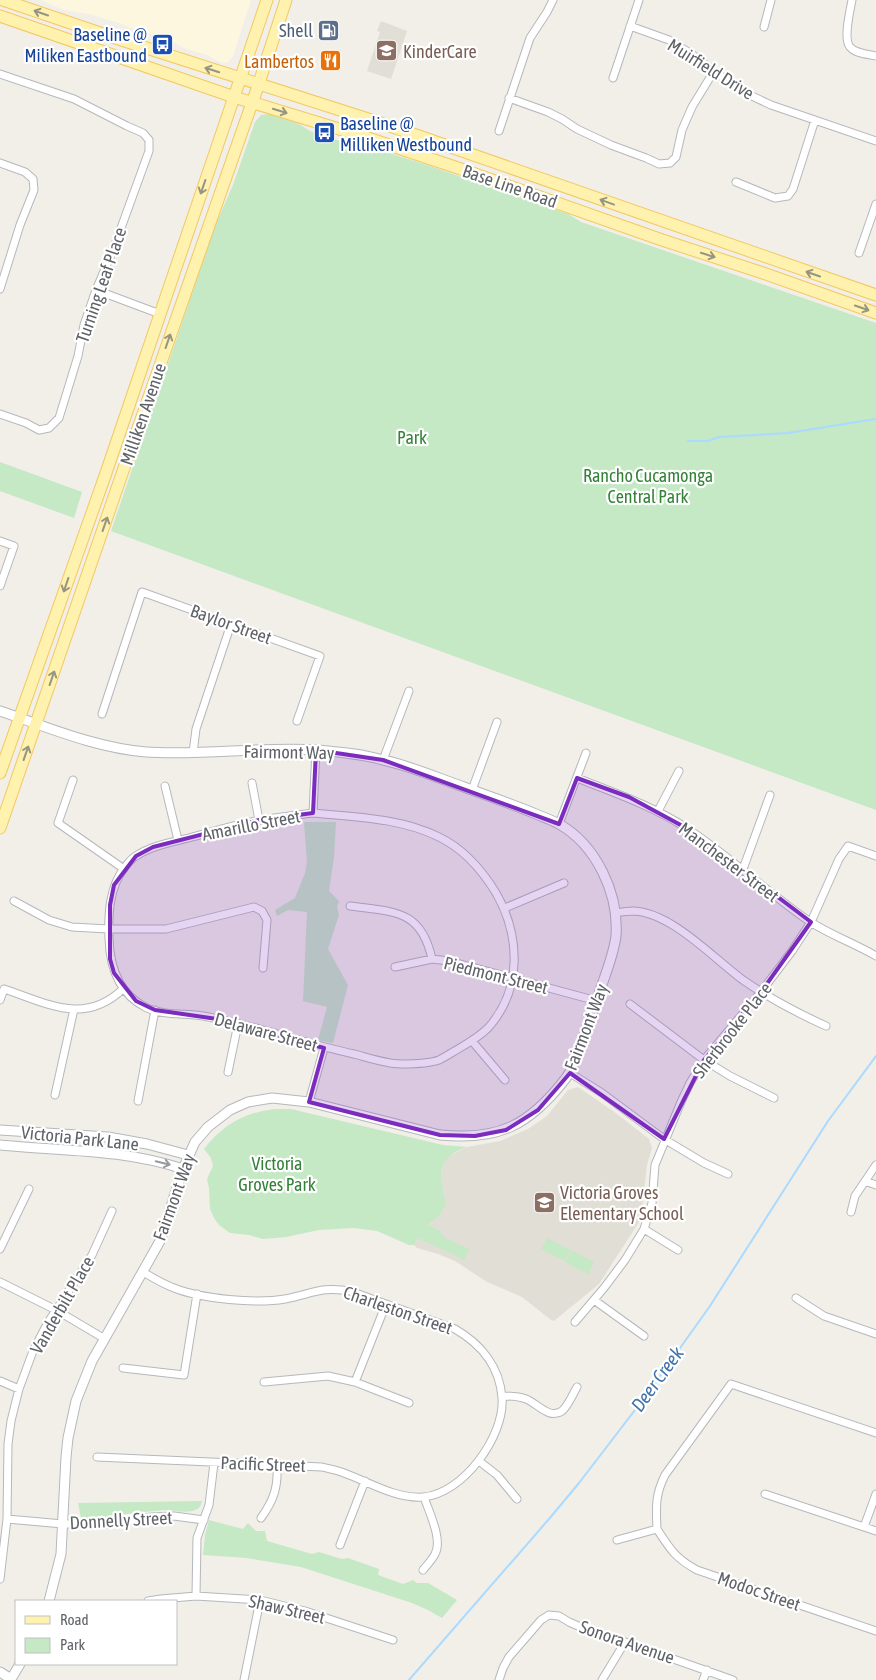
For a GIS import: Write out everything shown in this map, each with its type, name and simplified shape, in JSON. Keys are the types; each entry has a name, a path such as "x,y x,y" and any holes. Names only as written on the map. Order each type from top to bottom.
{"main road":[{"name":"Base Line Road","path":"3,0 390,126 876,296"},
{"name":"Milliken Avenue","path":"0,773 106,472 267,0"},
{"name":"Milliken Avenue","path":"0,828 259,83 286,0"},
{"name":"Base Line Road","path":"0,16 252,103 362,136 449,165 876,313"}],"street":[{"path":"499,131 530,38 553,0"},
{"path":"613,78 639,0"},
{"path":"764,27 771,0"},
{"path":"852,0 846,37 849,46 858,52 876,56"},
{"name":"Muirfield Drive","path":"630,26 669,40 714,70 739,90 771,105 876,141"},
{"path":"510,98 562,118 577,129 611,145 659,164 670,163 676,157 682,130 692,107 714,70"},
{"name":"Turning Leaf Place","path":"0,74 74,99 144,133 149,140 149,151 84,325 78,356 58,418 49,428 39,430 26,423 0,414"},
{"path":"736,182 775,198 788,196 794,189 815,120"},
{"path":"0,163 25,172 33,179 34,190 20,225 0,289"},
{"path":"859,253 876,204"},
{"path":"96,290 160,314"},
{"path":"0,541 14,546 0,586"},
{"name":"Baylor Street","path":"102,714 142,592 320,656 297,721"},
{"path":"193,753 196,729 231,624"},
{"path":"384,760 409,690"},
{"name":"Fairmont Way","path":"0,711 36,724 112,746 144,752 193,753 294,749 346,753 384,760 523,808 559,824 583,843 598,864 610,888 615,913 616,933 613,953 570,1073 550,1098 524,1120 506,1130 475,1136 440,1135 309,1102 272,1098 248,1102 230,1110 208,1127 195,1142 183,1169 160,1241 92,1361 76,1401 68,1438 61,1554 49,1600"},
{"path":"472,790 497,722"},
{"path":"313,813 316,750"},
{"path":"559,824 586,753"},
{"path":"658,811 679,771"},
{"name":"Manchester Street","path":"577,778 629,797 658,811 688,829 811,922 876,956"},
{"path":"73,780 58,823 124,868"},
{"path":"252,783 259,820"},
{"path":"165,786 178,840"},
{"path":"743,870 770,795"},
{"name":"Amarillo Street","path":"108,929 114,885 124,868 136,856 153,847 259,820 313,813 374,818 423,830 441,838 471,859 490,882 505,908 514,943 515,961 512,978"},
{"name":"Sherbrooke Place","path":"576,1322 625,1260 644,1229 652,1203 654,1165 680,1102 704,1060 762,992 792,951 811,922 839,859 848,846 876,856"},
{"path":"505,908 564,883"},
{"path":"14,901 50,920 72,927 108,929 166,929 254,907 262,911 267,920 263,968"},
{"path":"350,906 390,912 412,920 422,931 429,945 432,959"},
{"path":"615,913 635,911 662,919 680,930 762,992 801,1015 826,1026"},
{"name":"Delaware Street","path":"108,929 110,959 114,973 124,989 145,1007 175,1015 197,1015 238,1024 324,1048 399,1064 437,1061 472,1042 497,1016 508,993 512,978"},
{"name":"Piedmont Street","path":"395,967 432,959 449,961 597,1001"},
{"path":"0,1000 4,990 59,1008 84,1009 113,999 124,989"},
{"path":"630,1004 704,1060 730,1076 774,1098"},
{"path":"55,1095 74,1009"},
{"path":"138,1101 155,1010"},
{"path":"228,1072 238,1024"},
{"path":"472,1042 505,1080"},
{"path":"309,1102 324,1048"},
{"path":"570,1073 602,1093 664,1140 704,1163 728,1174"},
{"name":"Victoria Park Lane","path":"0,1130 108,1137 147,1144 188,1156"},
{"name":"Victoria Park Lane","path":"0,1145 80,1150 129,1156 183,1169"},
{"path":"851,1212 855,1196 876,1165"},
{"path":"865,1181 876,1185"},
{"path":"0,1250 30,1189"},
{"name":"Vanderbilt Place","path":"0,1579 7,1519 8,1444 11,1421 19,1389 33,1351 47,1324 92,1255 112,1212"},
{"path":"644,1229 678,1250"},
{"name":"Charleston Street","path":"143,1272 174,1288 196,1294 249,1300 269,1301 286,1299 322,1289 334,1288 350,1291 455,1329 470,1338 487,1355 496,1372 502,1396"},
{"path":"0,1282 56,1310 105,1339"},
{"path":"123,1368 184,1375 196,1294"},
{"path":"796,1298 824,1316 876,1334"},
{"path":"594,1300 644,1336"},
{"path":"355,1382 386,1304"},
{"path":"264,1382 328,1376 355,1382 409,1403"},
{"path":"0,1381 19,1389"},
{"path":"617,1540 657,1529 656,1501 658,1488 665,1475 731,1384 876,1433"},
{"path":"423,1570 435,1554 438,1546 436,1531 424,1497 456,1484 479,1461 494,1432 502,1407 502,1396 526,1399 545,1411 557,1413 565,1407 577,1387"},
{"name":"Pacific Street","path":"97,1457 322,1467 399,1494 424,1497"},
{"path":"479,1461 497,1475 517,1499"},
{"path":"196,1596 195,1555 197,1538 210,1505 214,1463"},
{"path":"261,1518 269,1507 275,1493 278,1482 277,1466"},
{"path":"340,1545 365,1481"},
{"path":"765,1494 876,1531"},
{"path":"864,1527 876,1494"},
{"name":"Donnelly Street","path":"7,1519 63,1524 108,1524 152,1516 174,1516 204,1520"},
{"name":"Modoc Street","path":"657,1529 671,1551 681,1561 697,1570 876,1631"},
{"name":"Shaw Street","path":"154,1600 196,1596 260,1600 313,1613 393,1640"},
{"path":"244,1680 260,1600"},
{"name":"Sonora Avenue","path":"499,1680 509,1657 541,1620 549,1615 559,1616 592,1632 733,1680"},
{"path":"602,1680 625,1642"},
{"path":"0,1672 12,1680 20,1665"},
{"path":"703,1680 707,1670"}],"highlighted area":[{"path":"316,750 383,760 559,824 577,778 629,797 688,829 811,922 761,992 704,1060 664,1139 570,1073 538,1110 506,1130 475,1136 440,1135 309,1102 324,1048 217,1019 155,1010 136,1001 114,973 110,959 110,905 114,885 136,856 153,847 259,820 313,813"}],"shaded area":[{"path":"41,0 251,0 233,56 228,62 224,63 207,55 184,48 165,37 140,32 89,14 64,10"},
{"name":"KinderCare","path":"381,21 407,31 391,79 367,71 380,32 377,31"},
{"name":"Victoria Groves Elementary School","path":"578,1087 649,1139 652,1148 647,1165 641,1219 599,1284 554,1321 522,1297 487,1282 455,1261 417,1248 414,1245 422,1230 438,1217 444,1209 441,1178 442,1168 449,1156 467,1147 500,1141 528,1129 547,1116 568,1090"}],"green space":[{"name":"Rancho Cucamonga Central Park","path":"269,114 340,141 357,143 424,164 568,214 581,222 876,323 876,810 111,531 215,226 233,185 255,122 261,115"},
{"path":"0,462 82,492 74,518 0,491"},
{"path":"304,822 336,822 334,857 329,891 339,901 337,907 339,915 328,949 348,985 333,1043 318,1040 327,1007 303,1001 307,912 288,910 277,916 275,910 295,898 305,873 307,862"},
{"name":"Victoria Groves Park","path":"277,1109 291,1109 443,1145 467,1147 459,1150 444,1162 441,1174 445,1201 444,1208 439,1216 428,1225 440,1231 445,1238 469,1249 464,1260 418,1238 414,1245 409,1245 377,1231 354,1228 319,1230 286,1237 263,1239 230,1233 219,1225 210,1209 207,1179 213,1166 211,1158 204,1149 227,1126 245,1116"},
{"path":"547,1238 570,1250 564,1261 541,1249"},
{"path":"571,1250 594,1262 588,1274 565,1262"},
{"path":"202,1501 199,1508 192,1511 164,1510 93,1520 81,1518 78,1503"},
{"path":"209,1520 243,1529 248,1523 256,1531 265,1531 267,1541 312,1554 319,1552 342,1559 348,1558 379,1569 378,1575 403,1584 413,1580 417,1583 428,1583 457,1600 442,1618 412,1603 301,1567 247,1558 203,1555"}],"waterway":[{"path":"688,441 708,441 719,437 788,433 876,419"},
{"name":"Deer Creek","path":"409,1680 579,1483 648,1393 710,1306 828,1121 876,1056"}],"place":[{"name":"Shell","path":"329,30"},
{"name":"Baseline @ Miliken Eastbound","path":"163,44"},
{"name":"KinderCare","path":"387,51"},
{"name":"Lambertos","path":"330,61"},
{"name":"Baseline @ Milliken Westbound","path":"324,133"},
{"name":"Victoria Groves Elementary School","path":"544,1202"}],"park label":[{"name":"Park","path":"412,437"}]}
